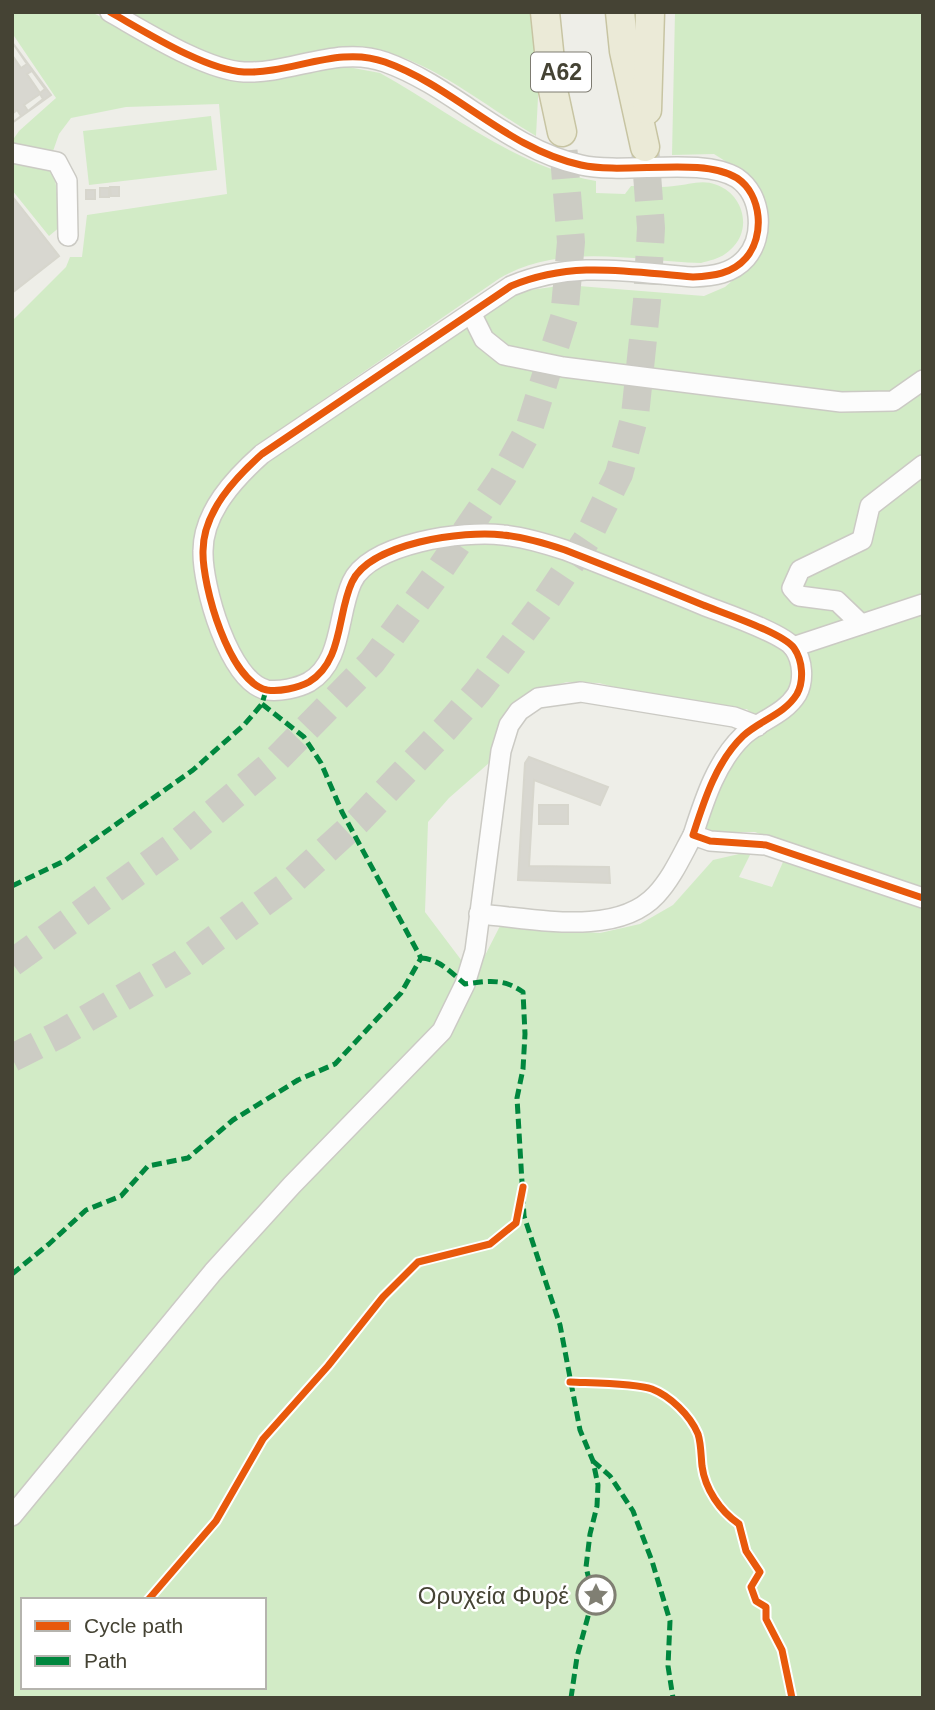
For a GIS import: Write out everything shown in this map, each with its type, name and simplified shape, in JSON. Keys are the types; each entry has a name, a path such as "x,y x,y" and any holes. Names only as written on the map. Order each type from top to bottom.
{"highway":[{"name":"Α62","path":"545,12 553,90 562,132 558,12"},
{"name":"Α62","path":"620,12 624,51 645,147 650,12"}],"street":[{"path":"110,12 166,43 233,71 265,70 351,57 369,57 386,62 428,84 516,139 563,160 607,169 716,169 744,184 754,198 758,217 755,244 745,260 731,271 693,277 592,269 561,270 511,286 262,454 241,473 216,506 205,534 203,551 207,587 227,647 244,673 266,690 287,690 309,682 326,666 334,651 342,611 353,580 363,566 383,554 422,542 457,536 501,534 565,550 745,621 793,647 800,662 802,680 797,693 785,709 743,736 718,772 707,794 693,835 661,890 643,907 626,916 603,921 479,914"},
{"path":"12,153 57,162 67,181 68,236"},
{"path":"471,313 484,339 505,355 563,367 841,402 893,401 923,380"},
{"path":"860,624 837,601 799,596 792,587 800,570 862,540 870,506 923,465"},
{"path":"793,647 923,604"},
{"path":"12,1516 213,1272 292,1185 442,1031 466,984 475,951 501,751 509,725 519,711 538,698 581,692 734,717 758,726"},
{"path":"693,835 710,841 766,845 923,898"}],"green space":[{"path":"12,12 91,12 210,70 348,67 380,73 511,151 538,164 596,181 596,193 625,194 631,186 663,187 706,182 726,190 739,205 743,223 737,242 724,255 713,260 701,263 624,257 573,257 548,260 500,278 245,457 490,305 523,291 566,285 704,296 725,287 740,274 755,210 730,170 733,166 714,154 672,155 675,12 923,12 923,893 843,867 755,832 705,832 697,821 722,759 762,727 747,709 710,712 599,683 567,682 541,689 506,711 489,763 449,798 428,822 425,912 474,977 500,926 600,933 640,924 673,905 713,860 752,851 739,877 772,887 783,862 923,909 923,1698 12,1698 12,321 66,267 70,257 82,257 87,215 227,194 219,104 126,107 71,118 59,134 52,154 61,226 49,236 12,190 12,141 19,131 56,98 12,33"},
{"path":"126,12 534,12 539,78 536,136 442,76 403,57 364,48 346,48 274,61 238,63 198,50"},
{"path":"211,116 217,170 89,185 83,131"}],"building":[{"path":"12,42 51,95 12,123 21,116 17,110 12,114 12,55 21,68 27,64","holes":["32,71 45,89 40,93 27,74","40,94 43,99 28,111 24,105"]},
{"path":"110,187 119,187 119,196 111,196"},
{"path":"100,188 109,188 109,197 100,197"},
{"path":"86,190 95,190 95,199 86,199"},
{"path":"12,196 59,256 12,293"},
{"path":"529,757 608,787 600,805 534,780 529,866 609,867 610,883 518,880 525,763"},
{"path":"539,805 568,805 568,824 539,824"}],"tunnel":[{"path":"12,963 175,845 274,762 372,662 439,571 502,478 529,429 564,318 571,242 562,132"},
{"path":"12,1058 60,1034 182,963 289,884 359,820 444,730 478,691 542,606 587,539 619,474 635,415 647,301 651,228 645,147"}],"marked path":[{"path":"12,886 64,861 193,770 244,725 262,704 266,690"},
{"path":"262,704 304,737 321,763 342,812 421,958"},
{"path":"421,958 440,964 465,984 502,983 523,992 525,1034 523,1069 517,1098 524,1216 560,1325 580,1430 593,1461 598,1485 586,1567 592,1592 590,1609 577,1657 571,1698"},
{"path":"12,1274 86,1210 121,1196 148,1166 188,1158 233,1120 298,1080 335,1064 401,993 421,958"},
{"path":"593,1461 610,1476 633,1511 652,1561 670,1621 668,1666 673,1698"}],"cycle path":[{"path":"110,12 193,57 228,70 262,71 333,58 368,58 385,62 435,86 505,132 554,157 599,168 704,168 737,178 745,185 756,205 758,228 752,249 735,268 715,275 693,277 579,270 534,278 511,286 262,454 231,485 208,523 203,551 207,586 220,630 230,651 241,670 253,683 267,690 299,686 320,673 334,650 352,582 362,569 397,549 443,537 486,534 542,543 752,624 778,636 794,648 801,665 799,689 792,701 750,730 725,758 712,782 693,835 710,841 766,845 923,898"},
{"path":"150,1598 216,1521 263,1439 328,1366 383,1297 418,1262 490,1244 516,1223 523,1187"},
{"path":"570,1382 624,1384 652,1389 672,1401 690,1420 698,1434 702,1466 710,1491 720,1506 739,1524 746,1551 760,1572 751,1587 756,1601 766,1607 766,1619 782,1650 792,1698"}],"place":[{"name":"Ορυχεία Φυρέ","path":"596,1595"}]}
